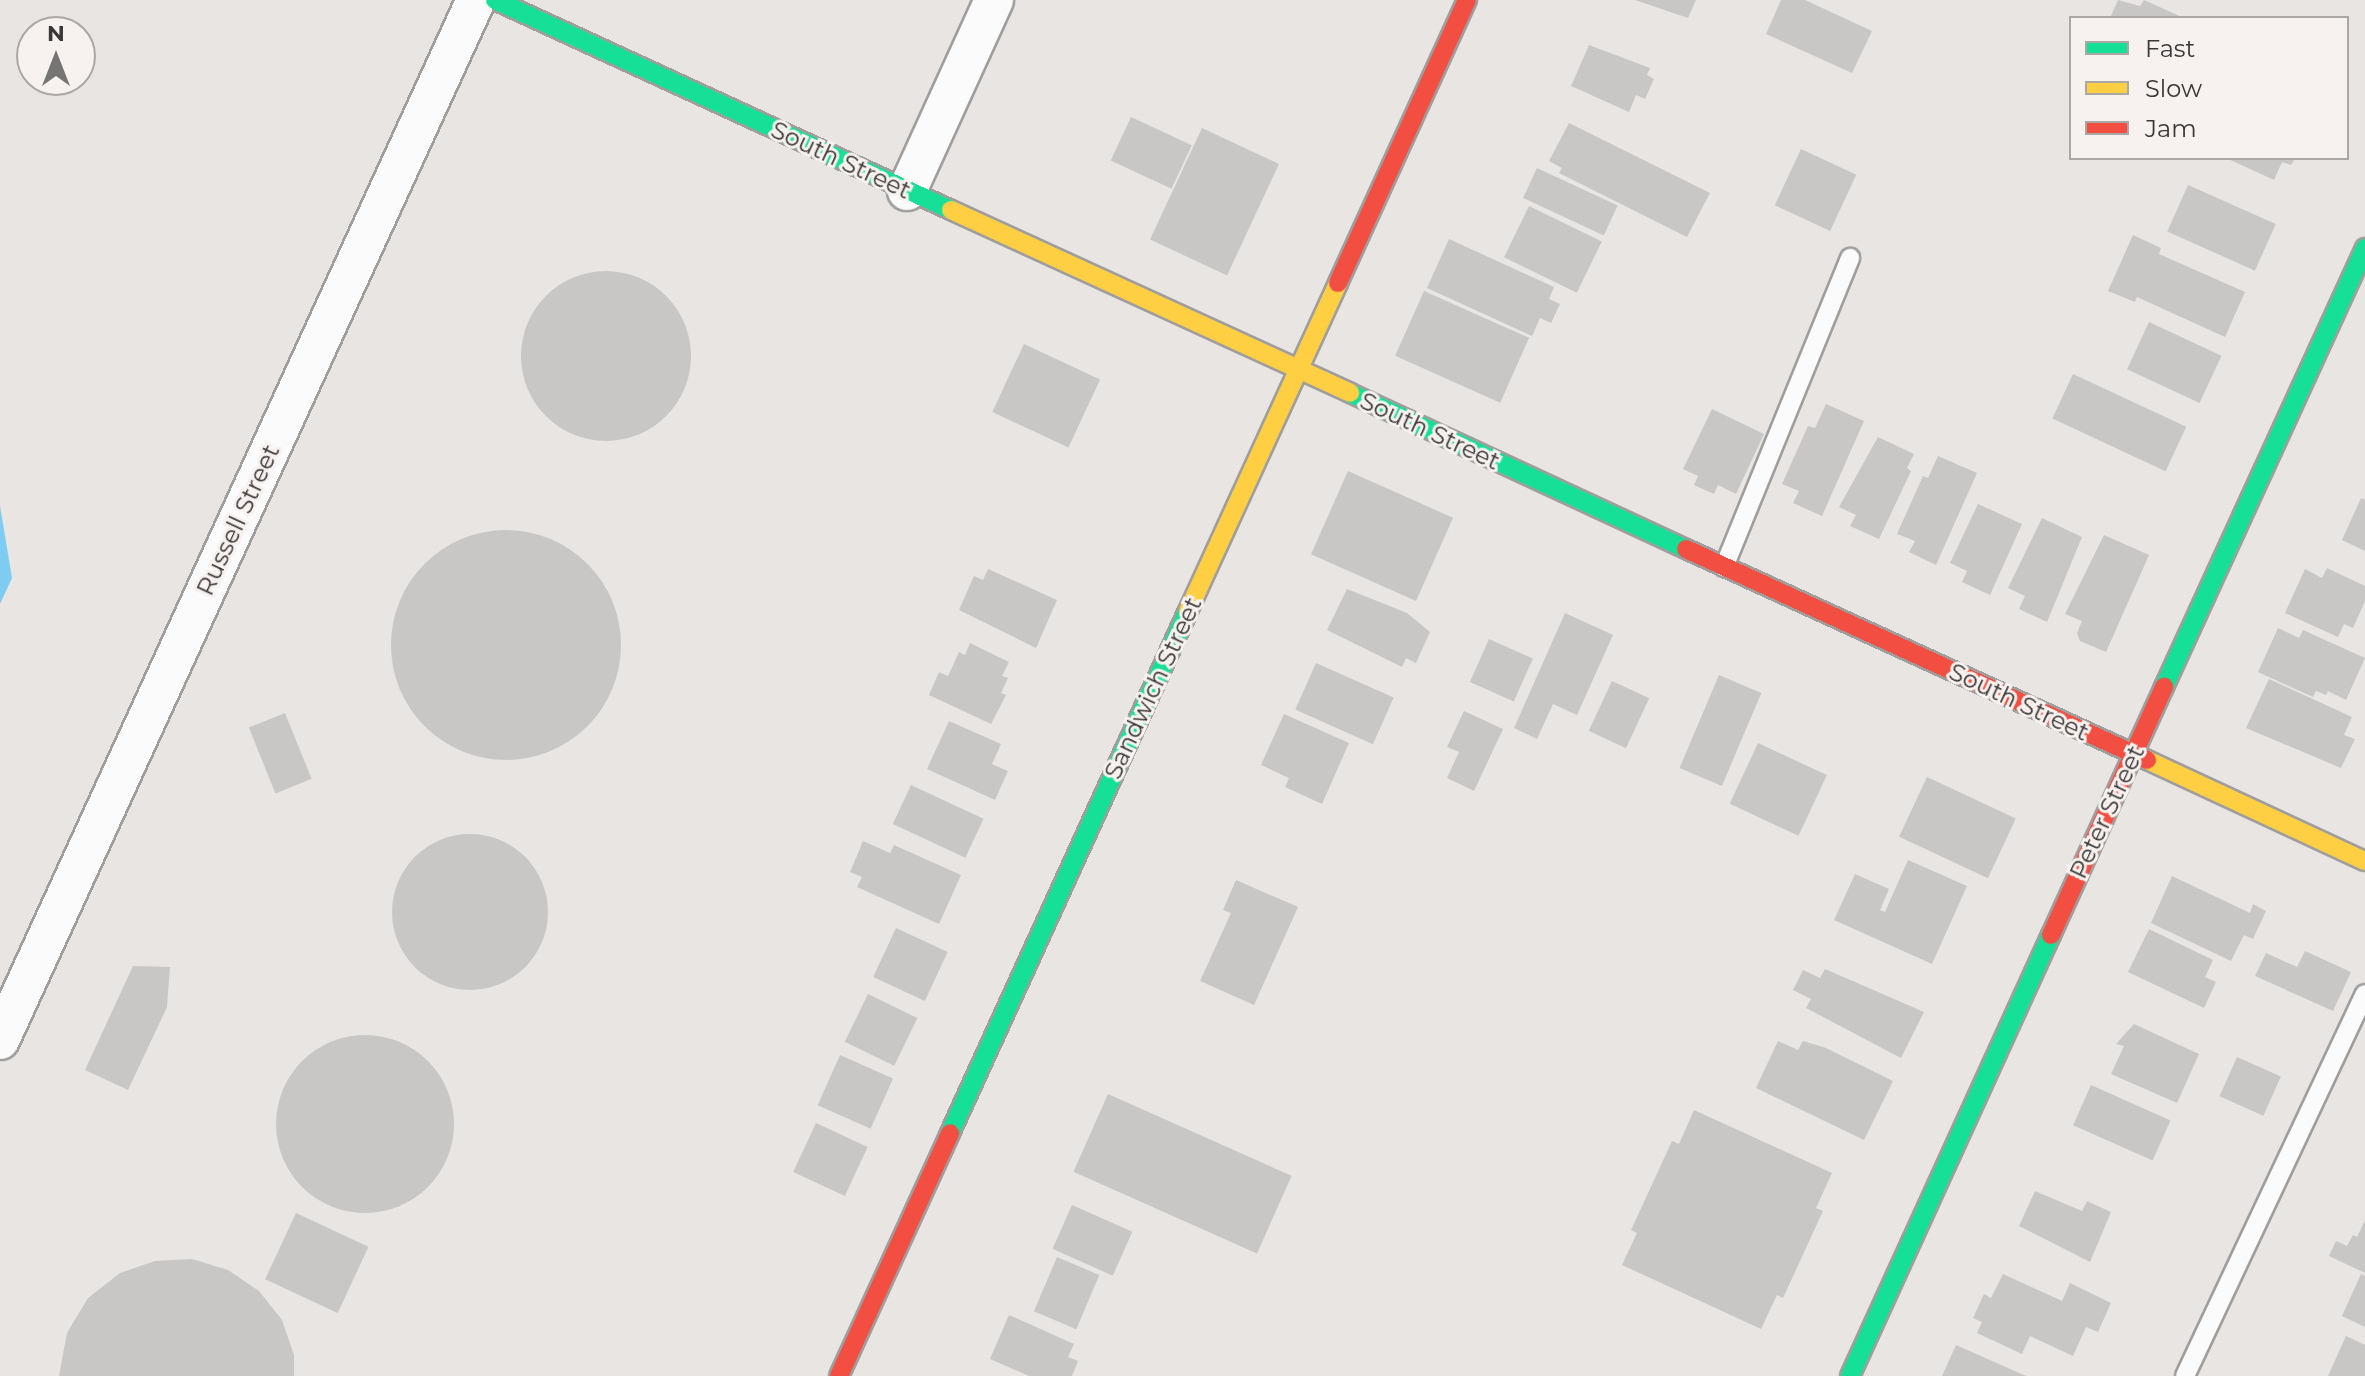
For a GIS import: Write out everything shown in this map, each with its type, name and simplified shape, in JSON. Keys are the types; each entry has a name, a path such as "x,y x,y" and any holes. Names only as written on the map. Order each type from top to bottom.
{"street":[{"name":"Russell Street","path":"0,1040 476,0"},
{"name":"South Street","path":"495,0 2365,861"},
{"path":"907,191 994,0"},
{"name":"Sandwich Street","path":"839,1376 1467,0"},
{"name":"Peter Street","path":"1850,1376 2365,248"}],"lane":[{"path":"1724,567 1850,258"},
{"path":"2185,1376 2365,994"}],"water":[{"path":"0,506 12,578 0,604"}],"building":[{"path":"1635,0 1696,0 1688,18"},
{"path":"1781,0 1805,0 1872,31 1852,73 1766,34"},
{"path":"2118,0 2140,6 2144,0 2180,16 2111,16"},
{"path":"1589,45 1650,68 1647,75 1654,79 1645,99 1636,95 1629,112 1571,86"},
{"path":"1131,117 1192,145 1171,189 1111,161"},
{"path":"1569,123 1710,193 1687,237 1559,173 1562,168 1549,161"},
{"path":"1202,128 1279,164 1227,275 1150,239"},
{"path":"1801,149 1856,175 1830,231 1775,205"},
{"path":"2230,160 2294,160 2291,165 2282,162 2274,180"},
{"path":"1537,168 1618,206 1604,236 1523,198"},
{"path":"2188,185 2276,224 2255,271 2167,232"},
{"path":"1529,206 1602,242 1577,293 1504,257"},
{"path":"2133,235 2161,248 2159,254 2245,292 2225,337 2137,297 2135,302 2108,291"},
{"path":"1449,239 1554,287 1549,299 1560,304 1551,323 1540,318 1532,336 1427,288"},
{"path":"606,271 638,278 666,296 684,324 691,356 684,388 666,416 638,434 606,441 574,434 546,416 528,388 521,356 528,324 546,296 574,278"},
{"path":"1424,291 1529,338 1500,403 1395,356"},
{"path":"2149,322 2222,356 2200,403 2127,369"},
{"path":"1024,344 1100,379 1068,447 992,412"},
{"path":"2073,374 2186,427 2166,471 2052,418"},
{"path":"1826,404 1864,421 1822,516 1793,503 1799,491 1782,484 1808,426 1815,428"},
{"path":"1712,409 1764,434 1736,494 1718,485 1714,494 1694,485 1698,476 1683,469"},
{"path":"1878,437 1914,454 1907,468 1911,471 1879,539 1850,526 1856,515 1839,507"},
{"path":"1938,456 1977,473 1936,565 1909,552 1915,541 1897,534 1923,476 1928,478"},
{"path":"1348,471 1453,518 1416,601 1311,554"},
{"path":"2361,498 2365,500 2365,551 2342,540"},
{"path":"1978,504 2022,524 1990,595 1962,582 1967,571 1950,563"},
{"path":"2042,518 2082,537 2047,622 2019,609 2025,596 2008,588"},
{"path":"506,530 528,532 550,539 570,549 587,564 602,581 612,601 619,623 619,667 612,689 602,709 587,726 570,741 550,751 528,758 506,760 484,758 462,751 442,741 425,726 410,709 400,689 393,667 391,645 393,623 400,601 410,581 425,564 442,549 462,539 484,532"},
{"path":"2104,535 2149,555 2106,652 2080,641 2077,633 2082,621 2065,614"},
{"path":"2327,568 2365,586 2365,601 2353,628 2344,624 2338,637 2285,613 2305,569 2322,578"},
{"path":"988,569 1057,600 1036,648 959,610 974,576 983,580"},
{"path":"1347,589 1407,613 1430,632 1416,663 1406,658 1402,667 1327,630"},
{"path":"1565,613 1613,635 1577,715 1553,704 1537,739 1514,728"},
{"path":"2278,628 2299,638 2303,630 2365,658 2346,700 2328,691 2326,695 2316,691 2313,697 2258,672"},
{"path":"1489,639 1533,659 1514,701 1470,682"},
{"path":"970,643 1009,662 1002,676 1008,678 1001,693 1006,695 991,724 929,695 939,672 948,676 959,652 965,655"},
{"path":"1316,663 1394,698 1373,744 1295,710"},
{"path":"1719,675 1761,693 1722,786 1680,768"},
{"path":"2269,679 2352,717 2344,735 2355,739 2341,768 2246,728"},
{"path":"1612,681 1649,698 1626,748 1589,731"},
{"path":"1464,711 1503,729 1474,791 1447,778 1459,752 1447,747"},
{"path":"285,713 312,779 275,793 249,728"},
{"path":"1284,714 1349,743 1322,804 1285,787 1289,778 1261,765"},
{"path":"949,721 1001,744 992,764 1008,771 995,800 927,769"},
{"path":"1758,743 1827,775 1799,836 1730,804"},
{"path":"1927,777 2016,818 1988,878 1899,837"},
{"path":"911,785 984,819 965,858 893,824"},
{"path":"470,834 500,840 525,857 542,882 548,912 542,942 525,967 500,984 470,990 440,984 415,967 398,942 392,912 398,882 415,857 440,840"},
{"path":"863,841 890,853 894,845 961,875 939,924 857,887 862,877 850,872"},
{"path":"1908,860 1967,886 1932,964 1834,920 1855,874 1889,889 1880,910 1885,912"},
{"path":"2172,876 2250,913 2253,904 2266,911 2253,939 2244,935 2231,961 2151,923"},
{"path":"1236,880 1298,907 1254,1005 1200,981 1231,913 1223,910"},
{"path":"896,928 948,952 925,1001 873,977"},
{"path":"2149,929 2213,960 2205,977 2216,982 2204,1008 2128,972"},
{"path":"2305,951 2351,972 2333,1011 2255,976 2266,953 2297,967"},
{"path":"133,966 170,967 167,1007 128,1090 85,1070"},
{"path":"1825,969 1924,1012 1901,1058 1806,1008 1811,999 1793,990 1803,970 1820,978"},
{"path":"868,994 917,1018 894,1066 845,1042"},
{"path":"2134,1024 2199,1054 2177,1103 2111,1074 2124,1046 2116,1044"},
{"path":"365,1035 399,1042 428,1061 447,1090 454,1124 447,1158 428,1187 399,1206 365,1213 331,1206 302,1187 283,1158 276,1124 283,1090 302,1061 331,1042"},
{"path":"1778,1041 1798,1050 1803,1041 1826,1048 1893,1081 1864,1140 1756,1088"},
{"path":"840,1055 893,1079 871,1129 818,1105"},
{"path":"2237,1057 2281,1077 2263,1116 2220,1096"},
{"path":"2091,1085 2170,1120 2153,1161 2073,1125"},
{"path":"1108,1094 1292,1176 1257,1253 1073,1172"},
{"path":"1694,1110 1832,1173 1816,1208 1823,1211 1783,1298 1777,1295 1761,1329 1622,1265 1637,1233 1631,1230 1672,1141 1679,1144"},
{"path":"816,1123 868,1147 845,1196 793,1172"},
{"path":"2035,1191 2082,1211 2087,1201 2111,1212 2090,1262 2019,1226"},
{"path":"1072,1205 1132,1232 1113,1276 1052,1249"},
{"path":"296,1213 369,1247 338,1313 265,1279"},
{"path":"2365,1220 2365,1273 2329,1256 2336,1241 2347,1246 2353,1235 2357,1237"},
{"path":"1057,1257 1099,1275 1076,1329 1034,1311"},
{"path":"192,1259 228,1270 259,1291 282,1320 294,1355 294,1376 59,1376 67,1333 88,1298 120,1273 155,1261"},
{"path":"2003,1274 2062,1301 2070,1283 2111,1303 2098,1332 2086,1327 2073,1356 2030,1336 2022,1354 1977,1333 1982,1322 1973,1318 1984,1294 1991,1298"},
{"path":"2361,1274 2365,1276 2365,1327 2342,1316"},
{"path":"1009,1315 1074,1344 1068,1357 1078,1361 1072,1376 1029,1376 990,1359"},
{"path":"2346,1336 2365,1345 2365,1376 2328,1376"},
{"path":"1956,1345 2026,1376 1942,1376"}],"traffic: fast":[{"path":"495,0 951,210"},
{"path":"2164,687 2365,248"},
{"path":"1350,393 1686,549"},
{"path":"950,1133 1188,611"},
{"path":"1850,1376 2051,935"}],"traffic: slow":[{"path":"951,210 1350,393"},
{"path":"1188,611 1338,283"},
{"path":"2147,760 2365,861"}],"traffic: jam":[{"path":"1338,283 1467,0"},
{"path":"1686,549 2147,760"},
{"path":"2051,935 2164,687"},
{"path":"839,1376 950,1133"}]}
